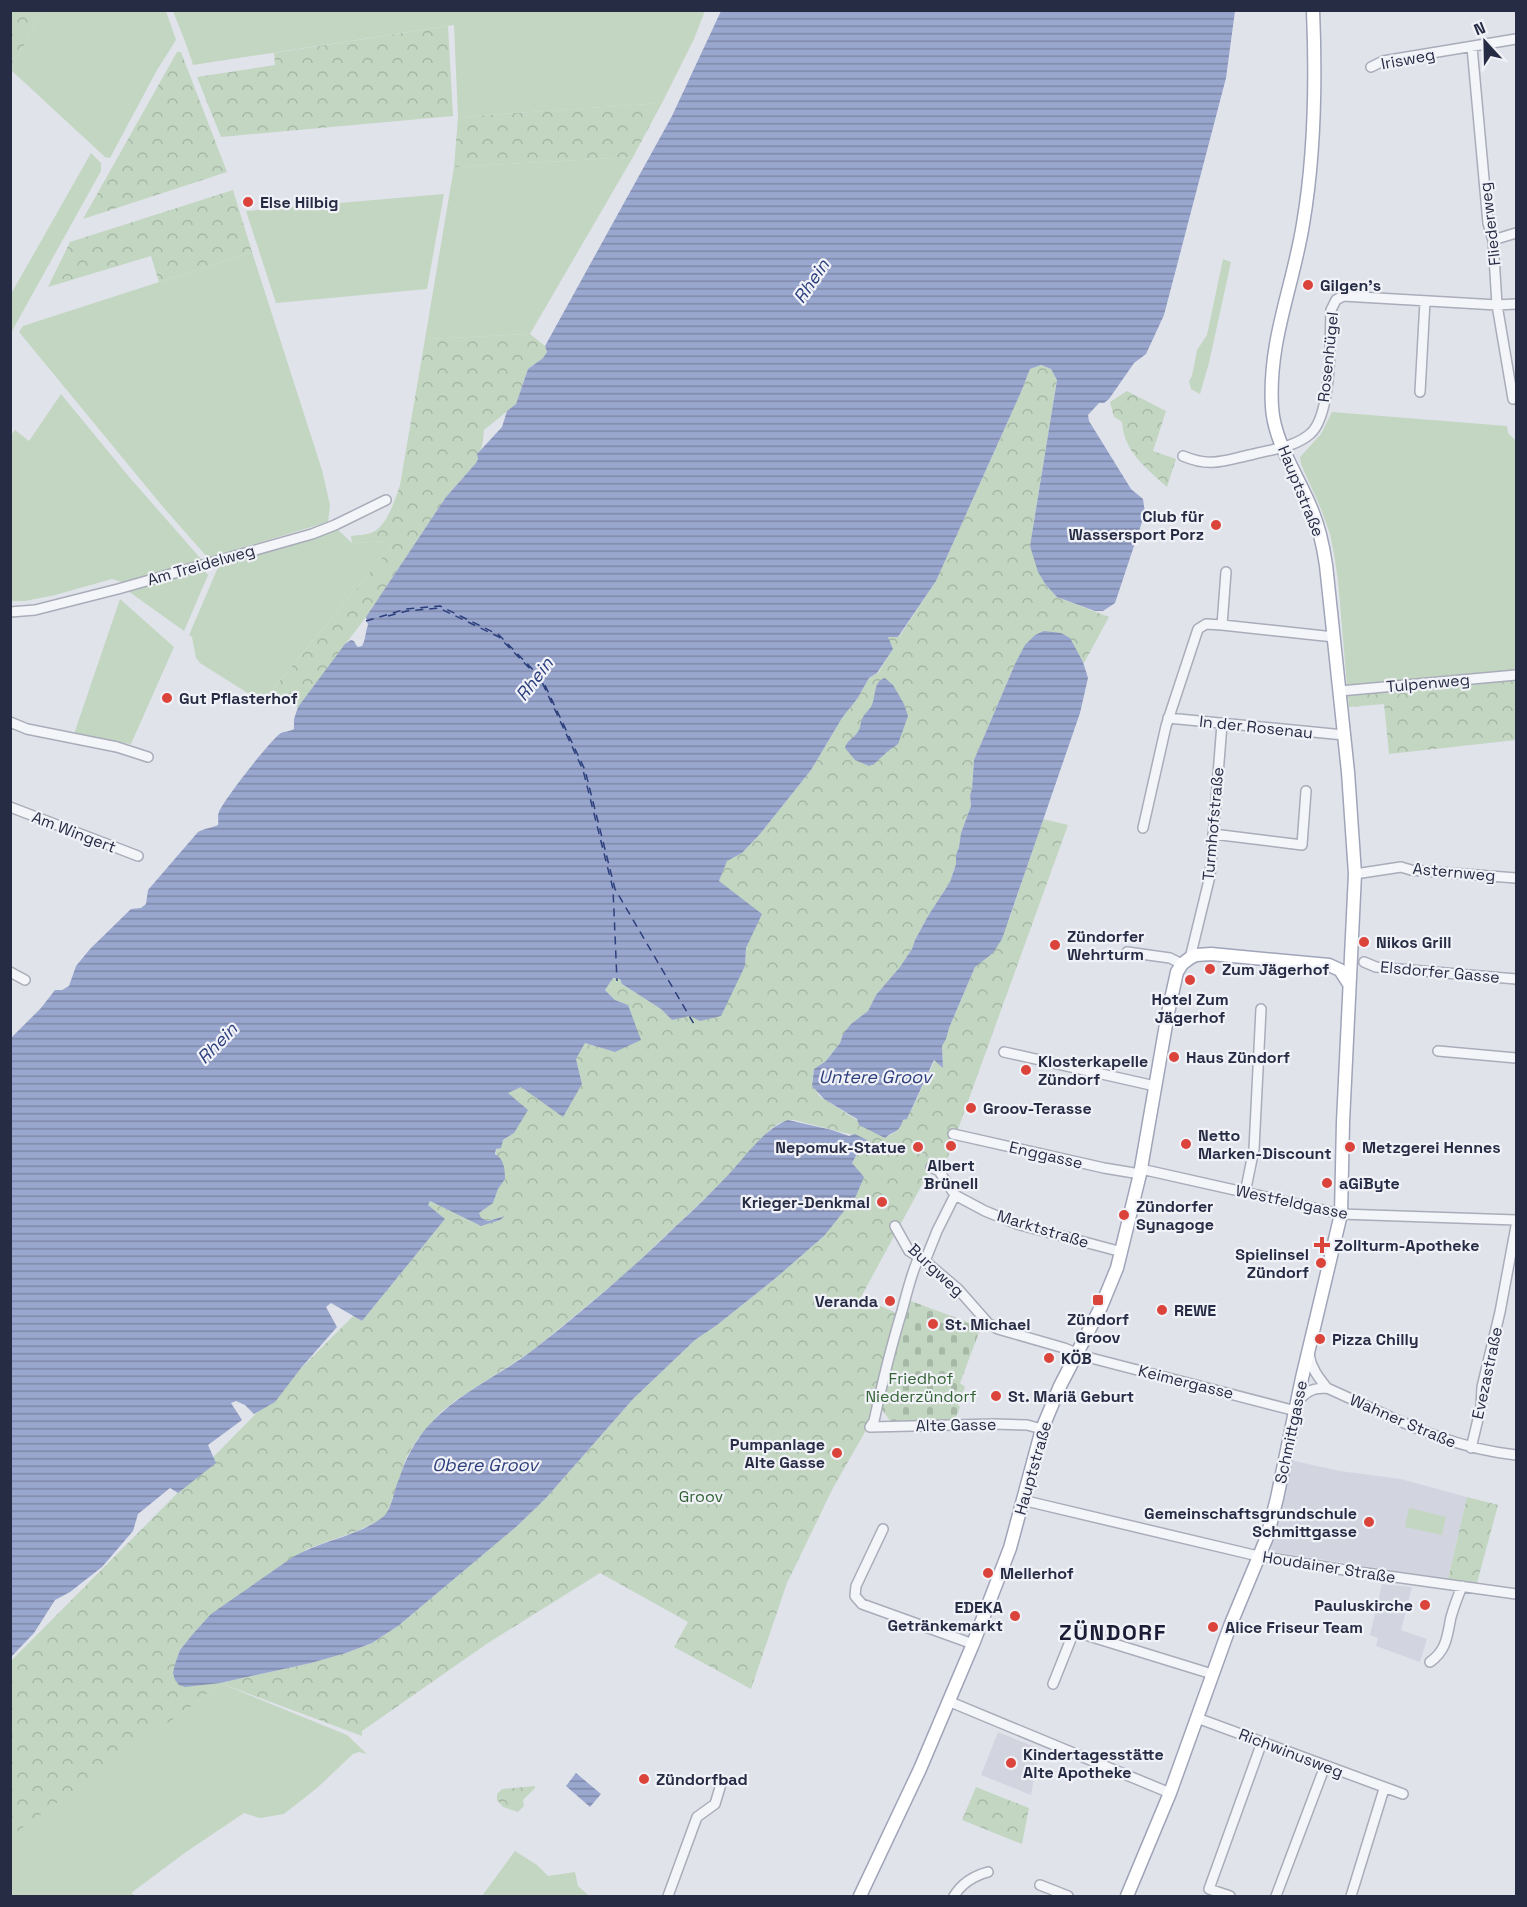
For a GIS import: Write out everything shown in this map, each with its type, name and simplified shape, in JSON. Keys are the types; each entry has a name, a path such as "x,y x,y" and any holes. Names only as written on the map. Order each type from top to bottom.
{"main road":[{"name":"Hauptstraße","path":"1313,10 1316,70 1307,198 1295,267 1275,339 1271,372 1272,410 1283,447 1311,508 1322,540 1340,691 1355,874 1351,944"},
{"path":"1329,965 1339,959 1351,944"},
{"name":"Schmittgasse","path":"1128,1896 1170,1793 1212,1674 1267,1537 1277,1498 1341,1214 1351,944"},
{"path":"1186,961 1196,955 1211,954 1329,965 1340,970 1349,985"},
{"name":"Hauptstraße","path":"860,1896 921,1769 973,1644 1010,1548 1042,1429 1104,1300 1122,1252 1141,1171 1174,981 1186,961"}],"street":[{"name":"Irisweg","path":"1371,67 1383,61 1516,39"},
{"name":"Fliederweg","path":"1472,47 1488,223 1493,240 1497,305 1513,399"},
{"path":"1493,240 1516,233"},
{"name":"Rosenhügel","path":"1283,447 1308,436 1322,414 1326,391 1331,310 1336,300 1343,296 1497,305 1516,304"},
{"path":"1420,392 1425,301"},
{"path":"1183,456 1210,464 1283,447"},
{"name":"Am Treidelweg","path":"10,612 35,610 108,592 312,534 386,500"},
{"path":"1222,625 1226,572"},
{"path":"1143,828 1168,718 1198,629 1206,624 1334,637"},
{"name":"Tulpenweg","path":"1340,691 1516,675"},
{"name":"In der Rosenau","path":"1168,718 1344,735"},
{"path":"10,722 27,729 117,747 148,757"},
{"name":"Turmhofstraße","path":"1186,961 1210,876 1222,724"},
{"path":"1213,834 1302,845 1306,791"},
{"name":"Am Wingert","path":"10,807 138,856"},
{"name":"Asternweg","path":"1355,874 1401,867 1411,870 1516,878"},
{"path":"1127,952 1186,961"},
{"name":"Elsdorfer Gasse","path":"1364,962 1376,967 1516,979"},
{"path":"10,972 25,980"},
{"path":"1245,1192 1254,1149 1260,1009"},
{"path":"1438,1051 1516,1058"},
{"path":"1004,1052 1155,1086"},
{"name":"Enggasse","path":"953,1134 1104,1168 1141,1171"},
{"name":"Marktstraße","path":"931,1167 942,1175 955,1195 985,1211 1017,1224 1122,1252"},
{"name":"Westfeldgasse","path":"1141,1171 1341,1214 1516,1220"},
{"path":"922,1259 955,1195"},
{"name":"Burgweg","path":"895,1226 909,1251 958,1289 988,1323 998,1329 1077,1353"},
{"name":"Evezastraße","path":"1471,1448 1516,1226"},
{"name":"Alte Gasse","path":"922,1259 914,1268 886,1367 874,1421 870,1427 995,1424 1027,1425 1042,1429"},
{"name":"Keimergasse","path":"1077,1353 1297,1405"},
{"path":"1309,1353 1310,1363 1327,1388"},
{"path":"1297,1405 1305,1393 1314,1388 1327,1388"},
{"name":"Wahner Straße","path":"1327,1388 1441,1439 1471,1448 1516,1455"},
{"name":"Houdainer Straße","path":"1022,1500 1258,1556 1516,1594"},
{"path":"883,1528 856,1586 855,1596 862,1604 973,1644"},
{"path":"1430,1662 1440,1655 1450,1630 1451,1618 1462,1586"},
{"path":"1053,1684 1073,1634 1079,1633 1212,1674"},
{"path":"948,1701 1170,1793"},
{"name":"Richwinusweg","path":"1197,1718 1384,1789 1403,1794"},
{"path":"1230,1896 1209,1889 1262,1742"},
{"path":"1276,1896 1325,1766"},
{"path":"668,1896 697,1817 715,1804 721,1784"},
{"path":"1351,1896 1384,1789"},
{"path":"954,1896 966,1882 988,1872"},
{"path":"1040,1885 1068,1896"}],"shaded area":[{"name":"Gemeinschaftsgrundschule Schmittgasse","path":"1290,1460 1340,1471 1401,1479 1467,1497 1448,1579 1273,1552 1270,1548"},
{"path":"1382,1584 1412,1587 1401,1630 1427,1639 1420,1662 1376,1646 1378,1638 1370,1635"},
{"name":"Kindertagesstätte Alte Apotheke","path":"998,1732 1038,1748 1031,1795 981,1775"}],"green space":[{"path":"11,10 42,11 11,70 10,69"},
{"path":"42,11 166,11 176,40 157,70 110,158 105,157 11,70"},
{"path":"173,11 705,11 694,39 662,103 458,117 454,25 193,65"},
{"path":"448,26 453,116 221,137 197,77 275,65 274,53"},
{"path":"177,52 181,52 227,172 83,219"},
{"path":"662,103 633,157 454,167 458,117"},
{"path":"91,153 101,163 101,171 12,331 11,294"},
{"path":"633,157 530,334 425,339 454,167"},
{"path":"233,190 252,252 159,282 151,256 48,287 70,242"},
{"path":"444,194 427,289 276,303 246,211"},
{"path":"252,252 322,470 330,505 328,522 208,558 163,507 19,332 23,326"},
{"path":"1223,259 1231,262 1200,394 1191,389 1189,381 1197,350 1207,335"},
{"path":"530,334 545,346 547,352 543,358 528,369 516,404 484,430 482,447 477,454 476,463 446,497 366,617 298,707 268,695 391,547 387,541 352,543 351,536 369,534 377,530 386,519 396,498 425,339"},
{"name":"Groov","path":"1041,365 1051,369 1057,380 1030,546 1057,597 1109,617 1084,663 1080,657 1015,664 974,760 971,806 961,833 956,864 950,882 928,916 900,968 876,995 868,1011 851,1024 826,1061 814,1069 812,1082 819,1096 885,1138 898,1130 903,1120 907,1119 935,1060 943,1068 942,1046 949,1028 975,967 1009,920 1043,819 1068,825 941,1176 930,1170 861,1297 896,1313 865,1432 833,1488 787,1583 751,1689 674,1647 688,1622 600,1573 488,1643 362,1731 362,1736 220,1683 200,1700 11,1836 11,1661 353,1316 362,1321 445,1219 427,1205 430,1201 481,1226 503,1216 488,1221 480,1218 479,1213 493,1203 505,1179 496,1153 500,1143 514,1133 507,1093 521,1087 582,1084 576,1059 585,1043 615,1052 628,1005 615,1000 605,990 613,978 620,979 622,984 661,1009 672,1020 690,1016 733,989 745,966 746,948 750,935 719,881 727,860 742,853 760,834 811,770 869,678 878,673 893,649 887,636 899,637 936,581 1030,369","holes":["794,1120 853,1135 863,1143 852,1163 824,1236 777,1277 695,1340 633,1399 546,1498 516,1527 398,1626 372,1643 346,1653 220,1683 175,1664 180,1650 192,1635 307,1549 357,1531 387,1514 407,1456 418,1438 441,1412 532,1351 624,1275 715,1189 771,1129 779,1123"]},
{"path":"1127,391 1166,411 1153,451 1176,459 1167,487 1137,459 1127,442 1122,422 1114,417 1110,402"},
{"path":"61,394 202,560 122,582 112,579 55,595 25,601 11,601 11,435 15,430 29,441"},
{"path":"1332,412 1507,426 1508,433 1516,441 1516,671 1347,686 1338,580 1330,534 1300,457 1321,434"},
{"path":"337,529 352,543 387,541 391,547 262,702 200,663 196,658 192,637 189,635 219,565"},
{"path":"203,569 208,575 184,631 128,591"},
{"path":"120,599 174,647 131,744 74,734"},
{"path":"1516,679 1516,740 1389,754 1384,704 1349,707 1348,695"},
{"name":"Friedhof Niederzündorf","path":"908,1300 981,1327 960,1383 965,1387 954,1423 893,1425 879,1405"},
{"path":"1467,1497 1498,1505 1477,1583 1448,1579"},
{"path":"1409,1508 1446,1517 1442,1535 1405,1527"},
{"path":"220,1683 347,1735 367,1754 359,1752 353,1754 317,1788 284,1814 260,1818 244,1813 131,1893 136,1896 11,1896 10,1836 200,1700"},
{"path":"535,1786 523,1800 524,1806 518,1812 503,1807 497,1800 497,1794 502,1789"},
{"path":"976,1787 1029,1808 1022,1844 962,1820"},
{"path":"515,1851 537,1865 548,1876 575,1872 578,1886 588,1896 482,1896"}],"water":[{"name":"Rhein","path":"721,11 1235,11 1226,78 1164,315 1146,354 1134,363 1109,399 1104,403 1099,403 1088,415 1089,421 1131,489 1143,499 1145,513 1115,603 1103,611 1095,611 1057,597 1038,572 1030,546 1057,380 1051,369 1041,365 1030,369 936,581 898,637 888,637 893,649 877,673 869,678 811,770 760,834 742,853 727,861 719,881 762,914 746,948 745,966 721,1016 700,1021 690,1016 672,1020 661,1009 622,984 620,979 613,978 605,990 615,1000 628,1005 641,1040 615,1052 585,1043 576,1059 582,1084 563,1117 521,1087 508,1093 528,1110 514,1133 503,1140 501,1148 496,1149 495,1154 503,1165 505,1179 493,1203 479,1213 481,1218 488,1221 505,1216 481,1226 430,1201 428,1205 445,1219 362,1321 331,1303 326,1307 337,1327 275,1402 254,1414 245,1405 236,1401 231,1403 242,1420 208,1445 216,1463 178,1493 170,1488 138,1514 133,1531 102,1567 70,1592 55,1600 34,1633 11,1657 11,1038 41,1008 55,990 62,990 69,986 76,966 90,949 131,909 141,908 146,904 148,890 198,832 218,825 219,812 229,796 276,737 294,729 298,707 345,644 351,640 358,647 362,646 368,625 366,617 446,497 476,463 477,454 502,427 507,411 516,404 528,369 543,358 547,352 545,346 672,116"},
{"name":"Untere Groov","path":"1044,631 1061,633 1070,638 1083,662 1088,678 1080,713 1002,939 993,953 975,967 942,1046 943,1068 934,1060 907,1119 903,1120 898,1130 885,1138 859,1125 857,1119 824,1099 812,1086 814,1069 826,1061 840,1043 843,1034 851,1024 868,1011 876,995 900,967 950,882 956,864 961,833 971,806 974,760 1025,645 1035,635"},
{"path":"885,678 893,685 908,716 898,744 869,766 855,760 845,748 858,731 863,717 873,703 876,686"},
{"name":"Obere Groov","path":"788,1120 849,1136 855,1134 871,1142 869,1145 863,1143 852,1163 864,1177 856,1196 824,1236 777,1277 695,1340 633,1399 546,1498 516,1527 398,1626 372,1643 311,1663 220,1683 185,1687 179,1685 173,1673 180,1650 211,1614 293,1557 353,1533 375,1523 384,1516 389,1509 412,1450 420,1436 441,1413 466,1393 533,1350 589,1305 697,1207 771,1129"},
{"path":"576,1773 601,1794 590,1807 566,1786"}],"ferry route":[{"path":"366,621 406,609 440,606 499,635 542,679 585,770 615,889 694,1024"},
{"path":"388,616 407,611 439,608 499,637 541,680 583,770 613,889 617,981"}],"place":[{"name":"Else Hilbig","path":"248,202"},
{"name":"Gilgen's","path":"1308,285"},
{"name":"Club für Wassersport Porz","path":"1216,525"},
{"name":"Gut Pflasterhof","path":"167,698"},
{"name":"Nikos Grill","path":"1364,942"},
{"name":"Zündorfer Wehrturm","path":"1055,945"},
{"name":"Zum Jägerhof","path":"1210,969"},
{"name":"Hotel Zum Jägerhof","path":"1190,980"},
{"name":"Haus Zündorf","path":"1174,1057"},
{"name":"Klosterkapelle Zündorf","path":"1026,1070"},
{"name":"Groov-Terasse","path":"971,1108"},
{"name":"Netto Marken-Discount","path":"1186,1144"},
{"name":"Albert Brünell","path":"951,1146"},
{"name":"Nepomuk-Statue","path":"918,1147"},
{"name":"Metzgerei Hennes","path":"1350,1147"},
{"name":"aGiByte","path":"1327,1183"},
{"name":"Krieger-Denkmal","path":"882,1202"},
{"name":"Zündorfer Synagoge","path":"1124,1215"},
{"name":"Zollturm-Apotheke","path":"1322,1245"},
{"name":"Spielinsel Zündorf","path":"1321,1263"},
{"name":"Zündorf Groov","path":"1098,1300"},
{"name":"Veranda","path":"890,1301"},
{"name":"REWE","path":"1162,1310"},
{"name":"St. Michael","path":"933,1324"},
{"name":"Pizza Chilly","path":"1320,1339"},
{"name":"KÖB","path":"1049,1358"},
{"name":"St. Mariä Geburt","path":"996,1396"},
{"name":"Pumpanlage Alte Gasse","path":"837,1453"},
{"name":"Gemeinschaftsgrundschule Schmittgasse","path":"1369,1522"},
{"name":"Mellerhof","path":"988,1573"},
{"name":"Pauluskirche","path":"1425,1605"},
{"name":"EDEKA Getränkemarkt","path":"1015,1616"},
{"name":"Alice Friseur Team","path":"1213,1627"},
{"name":"Kindertagesstätte Alte Apotheke","path":"1011,1763"},
{"name":"Zündorfbad","path":"644,1779"}],"district":[{"name":"ZÜNDORF","path":"1113,1632"}]}
